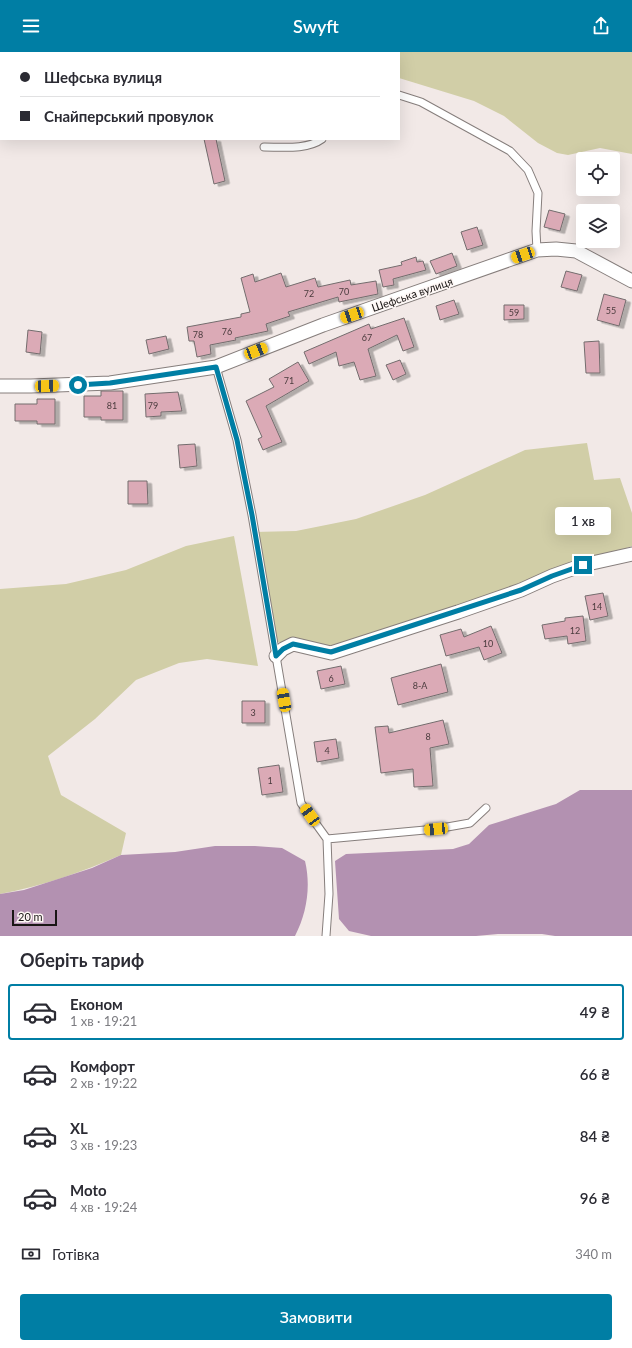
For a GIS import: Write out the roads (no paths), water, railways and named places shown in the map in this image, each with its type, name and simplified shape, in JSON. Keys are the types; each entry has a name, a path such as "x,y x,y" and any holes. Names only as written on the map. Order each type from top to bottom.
{"street":[{"name":"Шефська вулиця","path":"0,386 110,383 216,367 323,325 537,250 556,249 576,251 632,281"},
{"path":"276,656 283,649 293,644 331,652 486,602 583,565 632,554"}],"lane":[{"path":"400,95 421,102 510,151 528,170 538,193 536,231 537,250"},
{"path":"264,147 295,147 316,144 321,140"},
{"path":"216,367 237,440 252,515 301,803 327,839 329,894 326,936"},
{"path":"327,839 436,829 470,823 486,808"}]}
